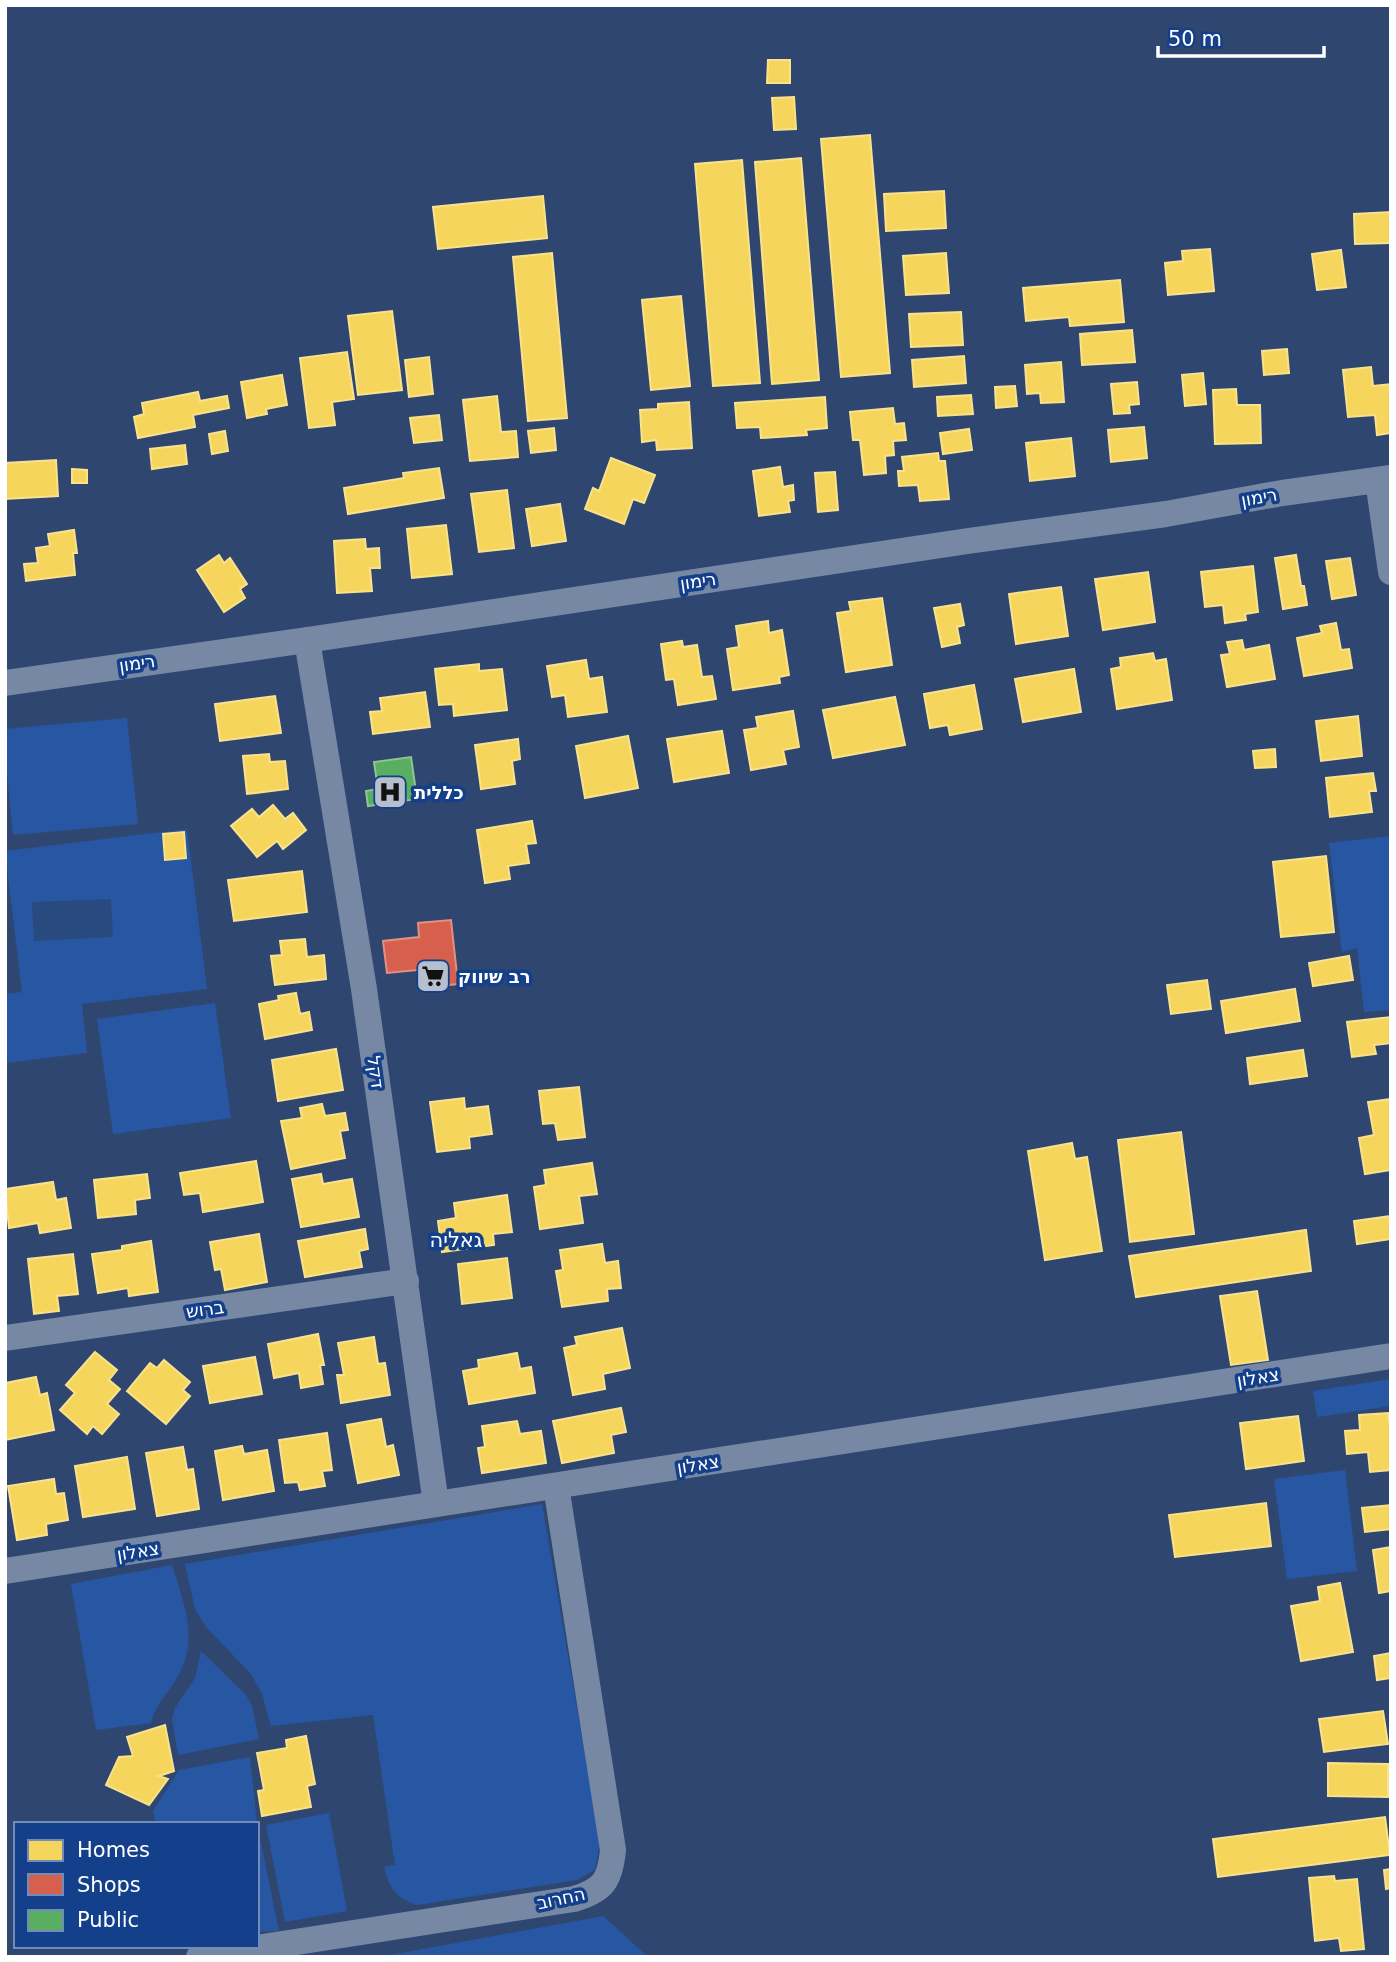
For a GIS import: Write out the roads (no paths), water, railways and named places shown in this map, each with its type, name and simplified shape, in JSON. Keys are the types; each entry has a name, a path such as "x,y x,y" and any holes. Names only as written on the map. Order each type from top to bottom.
{"street":[{"path":"1384,479 1391,572"},
{"name":"רימון","path":"5,683 1166,514 1282,493 1384,479"},
{"name":"דקל","path":"307,640 362,975 436,1504"},
{"name":"ברוש","path":"5,1338 406,1281"},
{"name":"צאלון","path":"5,1571 1391,1356"},
{"name":"החרוב","path":"259,1948 574,1899 589,1894 607,1879 614,1850 556,1486"},
{"name":"החרוב","path":"199,1957 257,1948"}],"place":[{"name":"כללית","path":"390,792"},
{"name":"רב שיווק","path":"433,976"}],"district":[{"name":"גאליה","path":"456,1240"}]}
